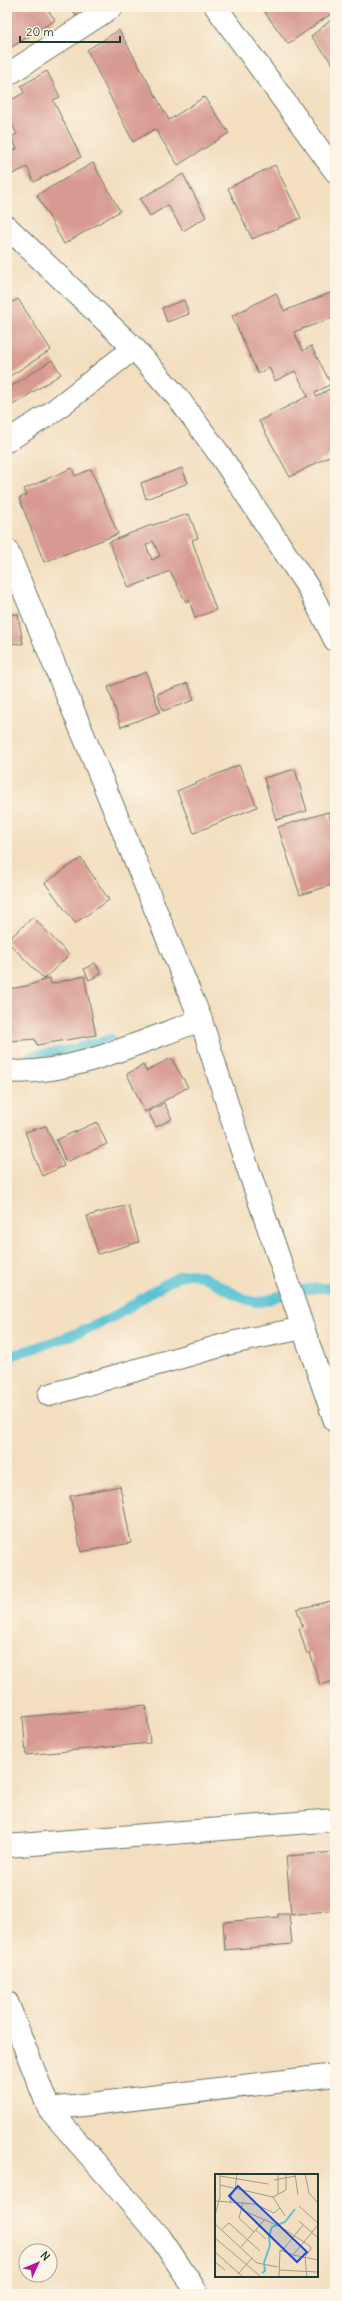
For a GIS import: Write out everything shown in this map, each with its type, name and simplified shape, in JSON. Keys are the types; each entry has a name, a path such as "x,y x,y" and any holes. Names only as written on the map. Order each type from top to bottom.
{"street":[{"path":"7,75 112,7"},
{"path":"219,8 335,171"},
{"path":"7,227 134,348 178,398 220,455 309,589 335,640"},
{"path":"7,441 51,413 134,348"},
{"path":"7,550 201,1020 240,1145 335,1421"},
{"path":"7,1071 48,1071 76,1064 201,1020"},
{"path":"49,1395 231,1343 303,1328"},
{"path":"7,1846 335,1820"},
{"path":"7,2002 49,2109 160,2237 198,2294"},
{"path":"49,2109 335,2075"}],"building":[{"path":"7,7 46,7 55,20 7,50"},
{"path":"72,7 92,7 76,16"},
{"path":"261,7 335,7 335,11 288,44"},
{"path":"335,17 335,67 311,36"},
{"path":"119,30 169,120 204,97 229,133 178,165 155,129 133,142 87,50"},
{"path":"47,71 60,97 53,100 81,157 34,182 27,167 7,177 7,153 17,149 11,137 17,134 7,115 7,102 24,93 21,86"},
{"path":"93,163 120,211 64,244 37,195"},
{"path":"275,165 301,218 252,239 228,188"},
{"path":"183,174 206,217 183,231 168,205 150,216 140,199"},
{"path":"335,291 335,317 294,332 303,351 311,346 331,384 315,393 316,397 331,388 335,395 335,453 290,477 259,421 308,396 295,371 275,381 269,367 258,374 232,316 276,293 284,311"},
{"path":"18,299 51,350 7,378 7,305"},
{"path":"184,300 189,314 167,322 162,308"},
{"path":"52,360 61,374 8,408 7,389"},
{"path":"72,468 75,476 91,469 118,534 44,562 19,498 27,495 24,489"},
{"path":"182,468 188,483 146,499 141,483"},
{"path":"189,514 198,538 192,540 216,610 195,618 189,600 186,602 170,571 129,588 109,542 146,527","holes":["153,541 160,556 152,560 146,545"]},
{"path":"18,614 23,644 7,643 7,615"},
{"path":"146,672 160,712 121,727 108,687"},
{"path":"188,683 194,700 163,711 157,694"},
{"path":"239,765 257,807 194,833 177,791"},
{"path":"295,769 307,811 276,820 264,778"},
{"path":"328,812 335,834 332,837 335,849 335,884 300,895 278,827"},
{"path":"81,858 109,900 75,923 45,883"},
{"path":"33,917 69,955 44,979 7,941"},
{"path":"95,963 101,974 89,980 84,969"},
{"path":"84,976 96,1035 37,1045 35,1039 10,1041 7,989 27,986 50,978 51,984"},
{"path":"171,1058 188,1087 145,1112 127,1074 143,1065 146,1071"},
{"path":"164,1103 172,1119 156,1127 148,1112"},
{"path":"97,1122 107,1144 66,1162 56,1140"},
{"path":"46,1126 64,1166 42,1176 25,1132"},
{"path":"128,1205 139,1242 98,1254 87,1216"},
{"path":"120,1486 131,1543 81,1552 70,1496"},
{"path":"335,1600 335,1681 320,1685 310,1653 307,1654 299,1629 303,1627 297,1609"},
{"path":"146,1705 150,1743 26,1755 23,1717"},
{"path":"335,1852 335,1910 291,1915 286,1856"},
{"path":"278,1914 289,1914 292,1944 225,1950 223,1922 278,1917"}],"waterway":[{"path":"31,1056 68,1050 111,1039"},
{"path":"7,1357 59,1340 97,1325 117,1315 160,1287 180,1276 188,1274 204,1278 241,1297 250,1301 258,1302 306,1289 335,1289"}]}
